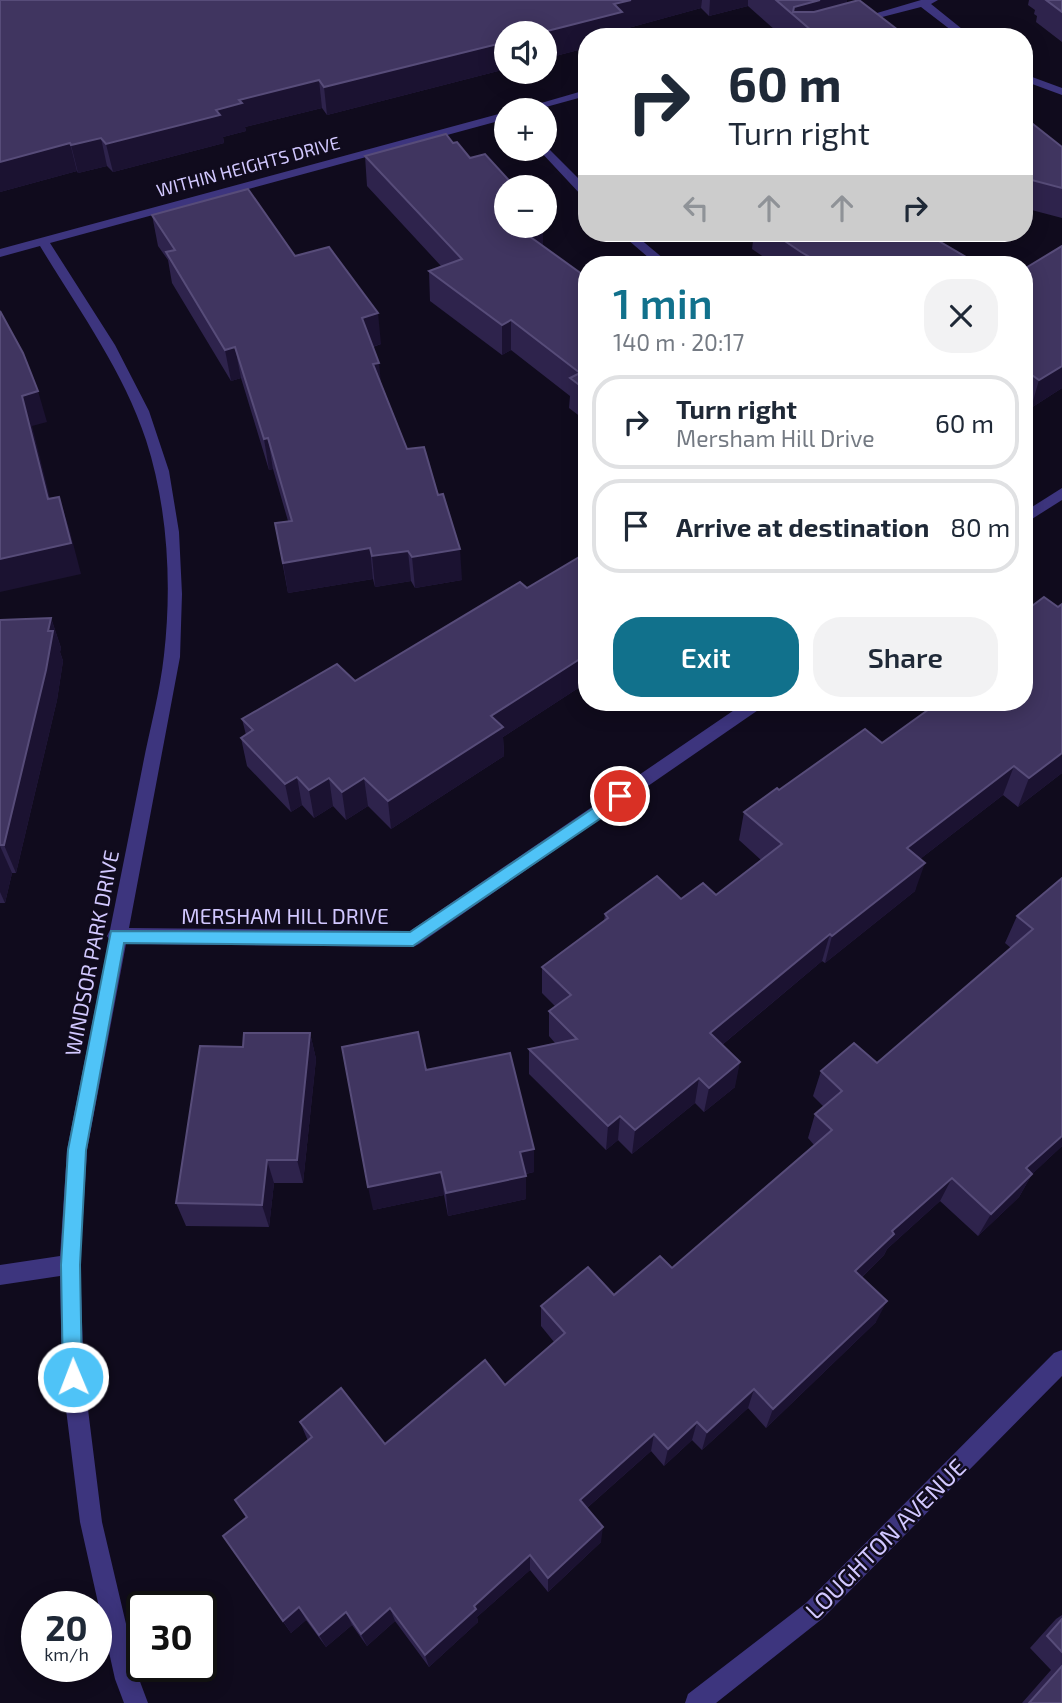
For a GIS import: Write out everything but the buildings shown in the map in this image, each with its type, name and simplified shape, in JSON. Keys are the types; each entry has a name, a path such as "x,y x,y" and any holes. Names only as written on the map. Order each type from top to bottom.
{"street":[{"path":"847,23 928,1 957,28"},
{"path":"1033,81 1062,92"},
{"path":"557,101 578,95"},
{"name":"WITHIN HEIGHTS DRIVE","path":"0,253 494,118"},
{"path":"556,161 578,184"},
{"name":"WINDSOR PARK DRIVE","path":"42,240 117,363 142,410 160,461 172,517 177,591 172,657 77,1150 70,1265 73,1377 91,1522 127,1679 135,1703"},
{"path":"637,242 654,256"},
{"path":"1033,508 1062,493"},
{"name":"MERSHAM HILL DRIVE","path":"117,936 413,939 745,711"},
{"path":"0,1275 70,1265"},
{"name":"LOUGHTON AVENUE","path":"697,1703 814,1611 1062,1361"}],"route":[{"path":"73,1377 70,1265 77,1150 117,936 413,939 620,796"}]}
